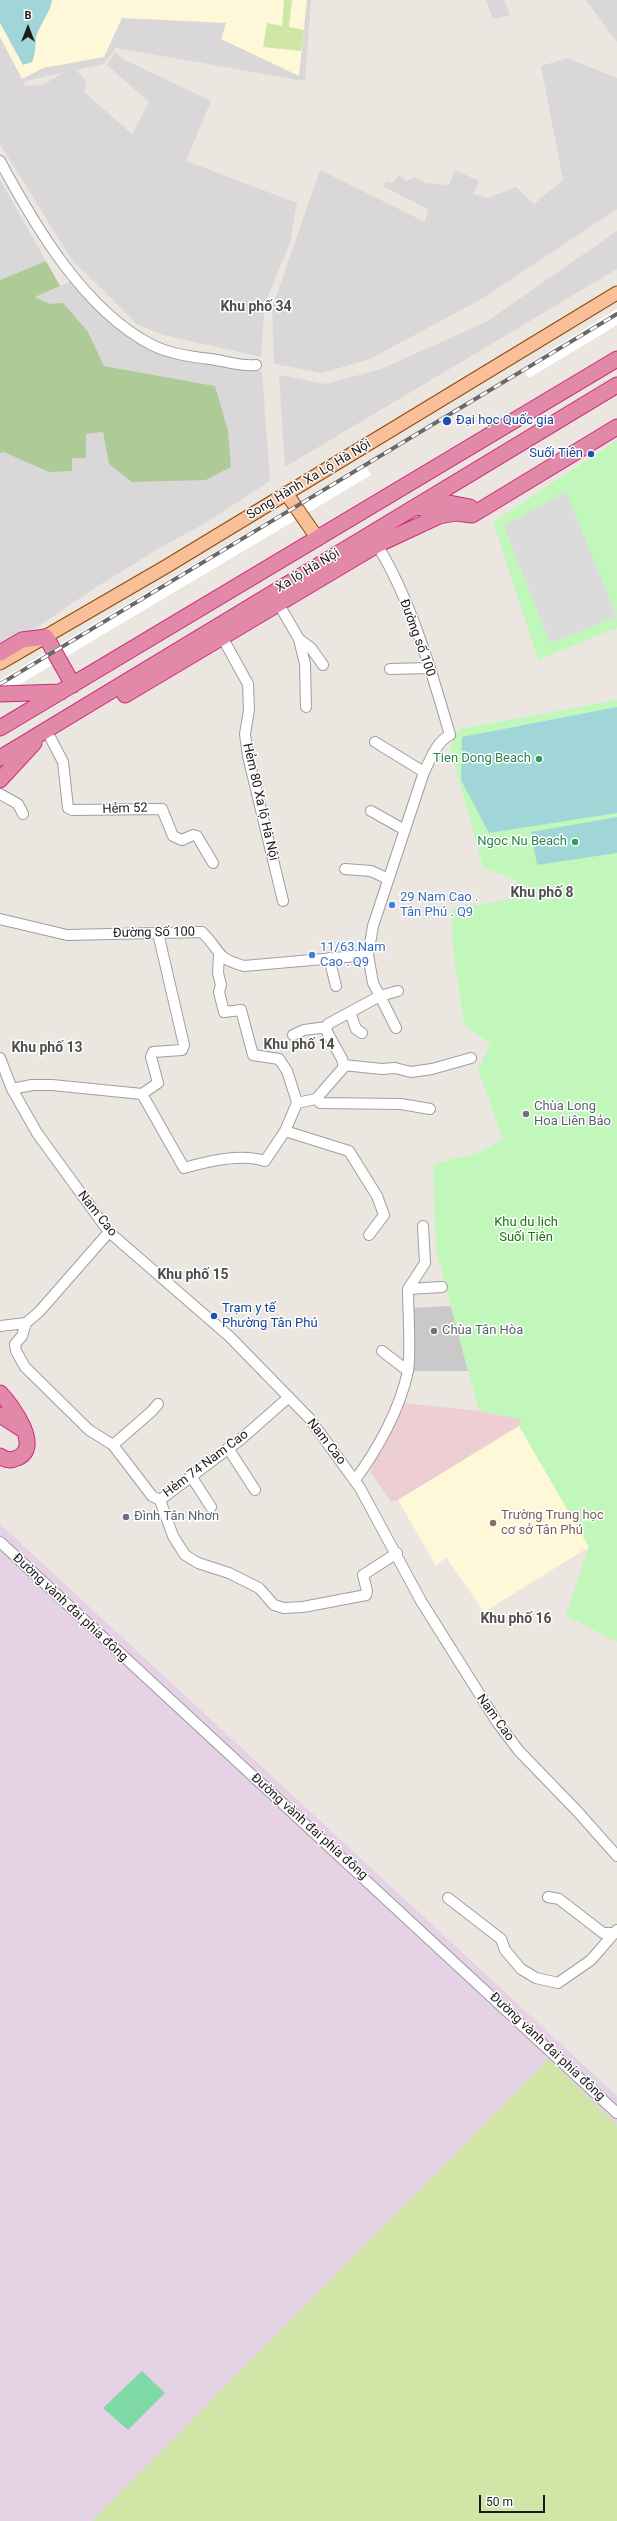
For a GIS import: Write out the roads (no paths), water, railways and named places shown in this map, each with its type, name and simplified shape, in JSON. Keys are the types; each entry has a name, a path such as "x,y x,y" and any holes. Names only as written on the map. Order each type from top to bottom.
{"highway":[{"name":"Xa lộ Hà Nội","path":"0,728 617,359"},
{"name":"Xa lộ Hà Nội","path":"0,758 48,735 159,675 222,637 278,603 373,539 408,511 617,384"},
{"name":"Xa lộ Hà Nội","path":"48,735 132,679 373,539 439,516 456,513 472,515 617,427"},
{"path":"408,511 431,505 449,503 483,509"},
{"path":"0,653 22,640 46,637 67,689 0,694"},
{"path":"132,679 159,675"},
{"path":"0,769 23,755 48,735"},
{"path":"0,780 23,755"},
{"path":"0,1393 26,1434 28,1445 23,1455 12,1460 0,1456"},
{"path":"0,1406 16,1416"},
{"path":"0,1415 23,1429"}],"main road":[{"name":"Song Hành Xa Lộ Hà Nội","path":"0,663 368,444 617,293"},
{"path":"286,493 318,539"}],"street":[{"path":"0,161 28,213 59,257 87,293 131,333 153,346 179,354 256,365"},
{"name":"Đường số 100","path":"373,539 393,572 429,668 450,735 443,738 436,748 424,772"},
{"path":"278,603 299,639 305,664 306,707"},
{"name":"Hẻm 80 Xa lộ Hà Nội","path":"222,637 248,684 250,701 245,734 248,756 283,901"},
{"path":"299,639 311,648 324,665"},
{"path":"390,669 429,668"},
{"name":"Hẻm 52","path":"48,735 63,762 68,789 67,805 72,810 162,809 173,836 182,840 193,835 197,836 213,863"},
{"path":"375,742 424,772 373,926 368,955 373,983 396,1028"},
{"path":"0,794 18,804 23,814"},
{"path":"371,811 404,830"},
{"path":"345,869 372,871 388,879"},
{"name":"Đường Số 100","path":"0,919 67,935 202,932 219,955 228,961 244,966 368,955"},
{"path":"12,1089 32,1085 52,1085 142,1094 158,1083 151,1058 153,1052 182,1050 184,1045 158,933"},
{"path":"142,1094 184,1168 231,1159 256,1158 265,1161 286,1131 298,1102 288,1071 279,1059 252,1055 241,1010 224,1012 219,992 221,984 218,972 219,955"},
{"path":"329,958 336,986"},
{"path":"293,1035 304,1030 327,1026 328,1024 380,996 398,991"},
{"path":"350,1012 356,1029 362,1033"},
{"path":"327,1026 326,1030 343,1064"},
{"name":"Nam Cao","path":"0,1058 12,1089 37,1133 109,1232 230,1337 308,1418 355,1480 397,1553 421,1601 497,1722 519,1751 578,1812 617,1856"},
{"path":"343,1064 382,1070 395,1068 411,1072 432,1070 471,1058"},
{"path":"318,1101 336,1079 343,1064"},
{"path":"298,1102 318,1101 372,1105 393,1104 430,1109"},
{"path":"286,1131 318,1140 348,1151 376,1196 384,1215 369,1235"},
{"path":"355,1480 368,1463 393,1415 408,1371 408,1289 425,1264 423,1226"},
{"path":"109,1232 39,1312 26,1323 22,1336 15,1344 16,1351 25,1367 89,1430 113,1445 158,1404"},
{"path":"408,1289 442,1287"},
{"path":"0,1326 26,1323"},
{"path":"382,1351 408,1371"},
{"name":"Hẻm 74 Nam Cao","path":"113,1445 123,1461 152,1496 160,1500 228,1448 289,1397"},
{"path":"228,1448 255,1490"},
{"path":"191,1476 211,1507"},
{"path":"160,1500 173,1536 185,1555 198,1563 230,1574 259,1588 274,1606 284,1608 303,1607 366,1595 367,1590 363,1575 397,1553"},
{"name":"Đường vành đai phía đông","path":"0,1542 617,2113"},
{"path":"548,1897 559,1899 603,1933 615,1931"},
{"path":"448,1898 501,1939 505,1950 521,1969 536,1978 558,1983 591,1960 615,1931"}],"water":[{"path":"0,0 52,0 49,10 37,33 35,53 32,62 23,65 0,23"},
{"name":"Tien Dong Beach","path":"617,707 617,813 489,833 461,780 462,737"},
{"name":"Ngoc Nu Beach","path":"617,817 617,853 537,865 531,832"}],"railway":[{"path":"0,684 617,314"}],"place":[{"name":"Đại học Quốc gia","path":"447,421"},
{"name":"Suối Tiên","path":"591,454"},
{"name":"Tien Dong Beach","path":"539,759"},
{"name":"Ngoc Nu Beach","path":"575,842"},
{"name":"29 Nam Cao . Tân Phú . Q9","path":"392,905"},
{"name":"11/63 Nam Cao . Q9","path":"312,955"},
{"name":"Chùa Long Hoa Liên Bảo","path":"526,1114"},
{"name":"Trạm y tế Phường Tân Phú","path":"214,1316"},
{"name":"Chùa Tân Hòa","path":"434,1331"},
{"name":"Đình Tân Nhơn","path":"126,1517"},
{"name":"Trường Trung học cơ sở Tân Phú","path":"493,1523"}],"district":[{"name":"Khu phố 34","path":"256,307"},
{"name":"Khu phố 8","path":"542,893"},
{"name":"Khu phố 14","path":"299,1045"},
{"name":"Khu phố 13","path":"47,1048"},
{"name":"Khu phố 15","path":"193,1275"},
{"name":"Khu phố 16","path":"516,1619"}],"park label":[{"name":"Khu du lịch Suối Tiên","path":"526,1230"}]}
